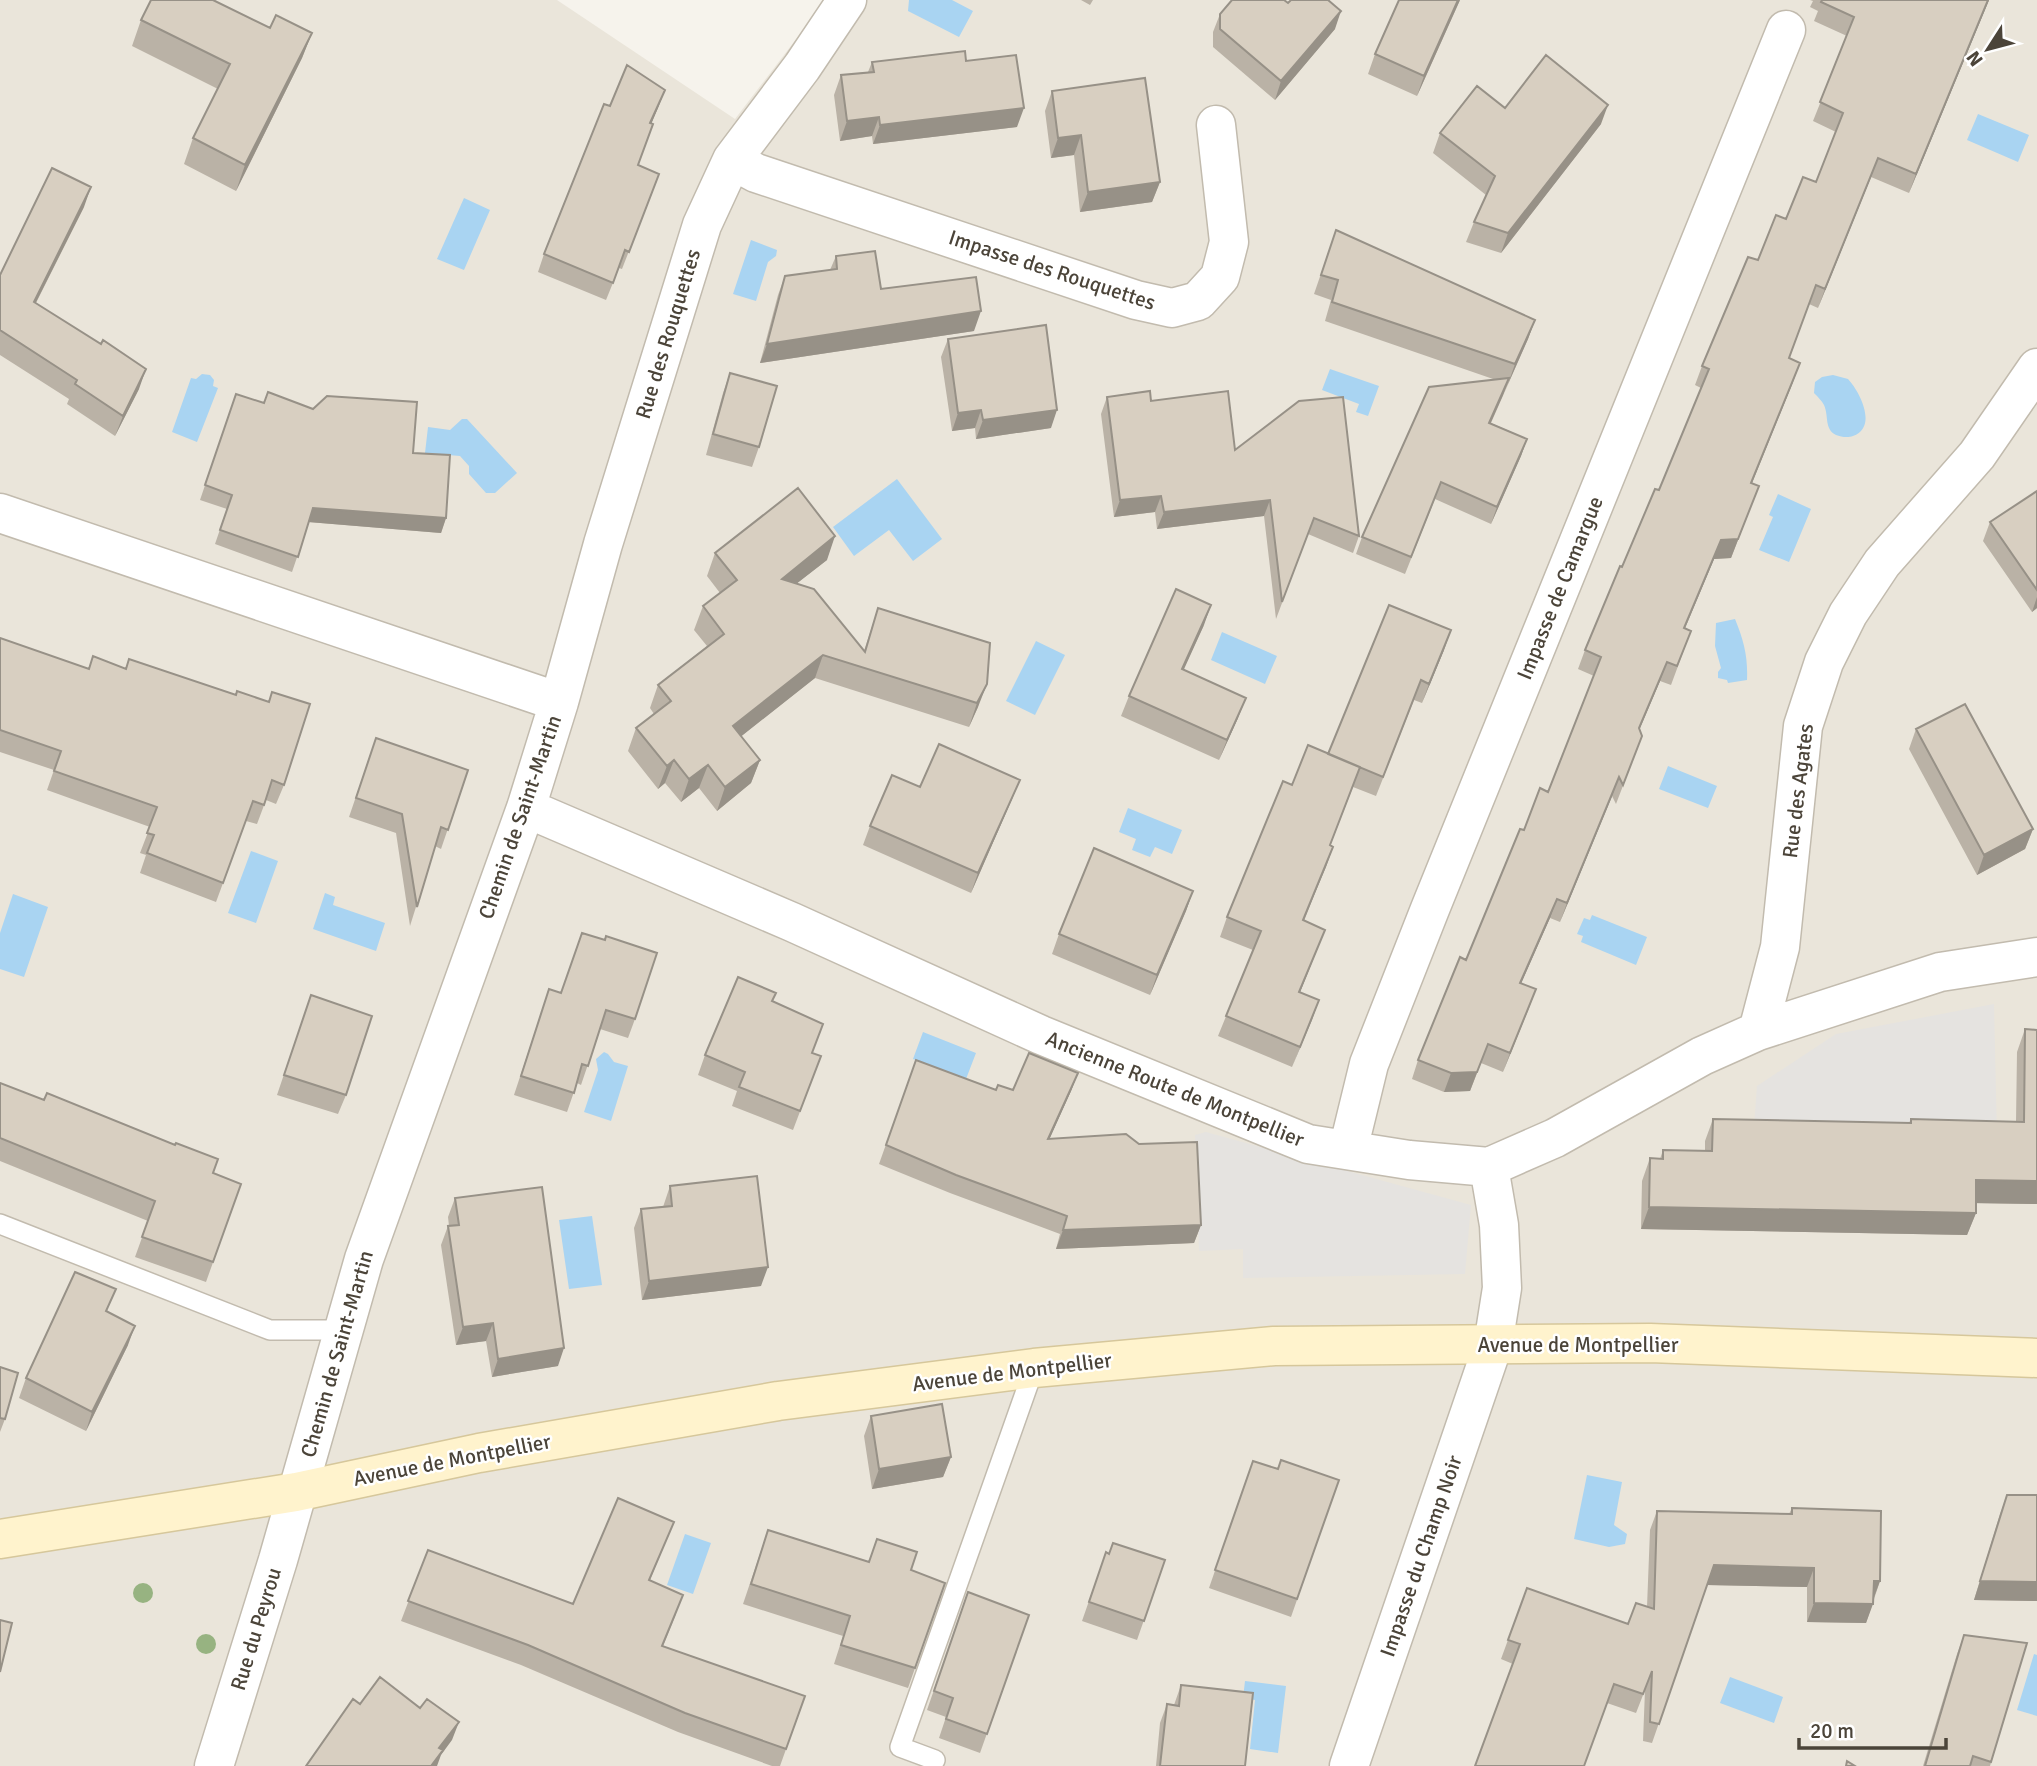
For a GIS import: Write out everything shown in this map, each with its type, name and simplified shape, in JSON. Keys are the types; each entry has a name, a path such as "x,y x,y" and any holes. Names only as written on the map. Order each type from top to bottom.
{"main road":[{"name":"Avenue de Montpellier","path":"0,1539 296,1492 479,1453 778,1401 1034,1368 1274,1346 1650,1343 2037,1358"}],"street":[{"name":"Rue des Rouquettes","path":"559,702 603,544 702,225 732,160 802,67 847,0"},
{"name":"Impasse de Camargue","path":"1348,1150 1369,1064 1786,30"},
{"name":"Impasse des Rouquettes","path":"732,160 756,173 1136,300 1172,308 1198,301 1220,277 1229,242 1216,124"},
{"name":"Rue des Agates","path":"1758,1031 1780,947 1803,726 1824,662 1848,614 1882,563 1978,455 2037,368"},
{"name":"Chemin de Saint-Martin","path":"0,513 559,702 526,808 364,1259 296,1492"},
{"name":"Ancienne Route de Montpellier","path":"526,808 792,922 1054,1040 1308,1144 1409,1160 1489,1167 1555,1138 1702,1056 1758,1031 1940,972 2037,957"},
{"name":"Impasse du Champ Noir","path":"1349,1766 1493,1345 1501,1278 1499,1225 1489,1167"},
{"name":"Rue du Peyrou","path":"214,1766 296,1492"}],"lane":[{"path":"0,1224 270,1330 344,1330"},
{"path":"935,1760 900,1747 1034,1368"}],"shaded area":[{"path":"0,0 557,0 735,119 826,0 2037,0 2037,1766 0,1766"},
{"path":"1994,1004 1997,1137 1754,1126 1757,1086 1836,1034"},
{"path":"1206,1132 1471,1205 1465,1274 1243,1278 1243,1249 1199,1251 1195,1135"}],"water":[{"path":"909,0 952,0 973,11 959,37 908,11"},
{"path":"1978,114 2029,135 2018,162 1967,140"},
{"path":"464,198 490,210 464,270 437,259"},
{"path":"751,240 777,250 776,256 768,262 756,301 733,294"},
{"path":"1330,369 1379,386 1368,416 1356,412 1359,404 1322,390"},
{"path":"202,374 210,375 214,380 213,386 218,388 197,442 172,432 191,378 196,379"},
{"path":"1833,375 1848,379 1864,409 1864,425 1860,432 1851,437 1832,432 1828,426 1824,405 1814,393 1815,382 1822,377"},
{"path":"462,419 467,419 517,473 495,493 486,493 469,474 469,466 460,456 425,453 428,427 450,430"},
{"path":"897,479 942,539 913,561 889,530 854,556 833,527"},
{"path":"1778,494 1811,509 1789,562 1759,550 1773,517 1769,515"},
{"path":"1735,619 1745,649 1747,680 1728,683 1727,680 1718,678 1721,668 1715,646 1716,623"},
{"path":"1222,632 1277,656 1265,684 1211,660"},
{"path":"1036,641 1065,655 1035,715 1006,701"},
{"path":"1668,766 1717,786 1708,808 1659,789"},
{"path":"1128,808 1182,830 1172,854 1155,847 1150,857 1132,850 1136,839 1119,832"},
{"path":"251,851 278,861 256,923 228,913"},
{"path":"325,893 335,897 333,905 385,923 376,951 313,929"},
{"path":"13,894 48,907 24,977 0,969 0,933"},
{"path":"1592,915 1647,937 1636,965 1581,942 1583,936 1577,934 1584,918 1590,920"},
{"path":"923,1032 976,1053 966,1079 913,1059"},
{"path":"604,1052 614,1062 628,1066 611,1121 584,1112 598,1070 596,1059"},
{"path":"592,1216 602,1285 569,1289 559,1220"},
{"path":"1587,1475 1622,1482 1614,1525 1627,1534 1625,1544 1609,1547 1574,1539"},
{"path":"685,1534 711,1543 693,1594 667,1585"},
{"path":"2034,1654 2037,1655 2037,1716 2017,1710"},
{"path":"1730,1677 1783,1697 1774,1723 1720,1703"},
{"path":"1245,1681 1286,1686 1278,1753 1250,1749 1255,1700 1243,1698"}],"building":[{"path":"151,0 213,0 270,28 276,15 312,33 245,165 193,138 230,64 141,20"},
{"path":"1232,0 1284,0 1288,3 1291,0 1328,0 1341,11 1281,81 1220,29 1220,14"},
{"path":"1399,0 1458,0 1424,76 1375,54"},
{"path":"1988,0 1916,174 1878,158 1825,289 1816,285 1789,358 1800,363 1751,483 1759,486 1738,539 1721,540 1684,628 1691,631 1677,666 1667,662 1639,728 1642,736 1623,785 1619,777 1567,903 1557,899 1520,983 1536,989 1510,1053 1488,1044 1477,1072 1451,1073 1418,1060 1460,957 1466,960 1520,829 1524,830 1540,788 1548,792 1601,657 1585,650 1655,489 1659,490 1709,369 1702,366 1748,257 1758,260 1776,215 1786,219 1803,177 1816,182 1843,113 1820,102 1854,17 1821,2"},
{"path":"965,51 966,61 1016,55 1024,108 880,125 879,117 847,121 841,75 874,72 872,62"},
{"path":"1546,55 1608,105 1508,233 1474,222 1495,176 1440,133 1477,86 1505,108"},
{"path":"627,65 665,90 650,123 653,124 638,165 659,174 629,252 625,250 613,283 544,254 604,104 610,106"},
{"path":"1145,78 1160,182 1088,192 1081,135 1058,138 1052,91"},
{"path":"52,168 91,187 34,302 101,344 103,340 146,369 123,416 75,384 77,380 0,330 0,275"},
{"path":"1336,230 1535,320 1515,364 1332,302 1338,280 1321,275"},
{"path":"875,251 881,289 976,277 981,311 767,344 785,276 837,269 836,256"},
{"path":"1046,325 1057,410 983,420 981,410 958,413 948,339"},
{"path":"730,373 777,386 759,447 713,434"},
{"path":"1509,378 1489,423 1527,439 1497,507 1441,482 1411,557 1362,537 1429,387"},
{"path":"1150,391 1151,401 1228,391 1235,450 1299,401 1343,397 1359,536 1314,518 1282,602 1270,500 1164,512 1161,496 1120,500 1107,397"},
{"path":"268,392 313,409 327,396 417,402 413,453 450,455 446,518 313,508 298,557 220,530 232,495 205,485 236,394 264,403"},
{"path":"798,488 835,536 782,579 814,589 865,652 878,608 990,643 987,684 977,703 823,655 733,726 760,760 725,787 708,765 689,779 674,760 667,766 636,728 671,701 658,685 724,634 703,606 737,580 715,553"},
{"path":"2037,491 2037,590 1990,522"},
{"path":"1176,589 1211,605 1182,669 1246,698 1227,740 1129,696"},
{"path":"1389,605 1451,630 1429,684 1421,680 1383,777 1328,754"},
{"path":"0,638 89,669 93,656 126,669 129,659 236,695 237,691 269,702 272,692 310,704 284,785 272,780 264,805 253,801 223,883 147,853 154,835 147,833 157,807 54,771 61,751 0,730"},
{"path":"1965,704 2033,829 1984,855 1916,729"},
{"path":"376,738 468,770 448,830 441,827 417,907 402,814 356,798"},
{"path":"939,744 1020,780 978,873 870,826 892,775 920,787"},
{"path":"1308,745 1360,767 1330,845 1333,847 1303,920 1325,930 1299,992 1319,1000 1300,1047 1226,1016 1261,931 1227,917 1283,781 1292,785"},
{"path":"1094,848 1193,891 1157,975 1059,934"},
{"path":"582,933 605,940 606,936 657,953 635,1019 606,1010 588,1066 582,1064 574,1093 521,1076 549,989 561,993"},
{"path":"738,977 776,993 772,1001 823,1024 812,1053 821,1056 800,1111 739,1087 745,1072 705,1055"},
{"path":"311,995 372,1016 346,1095 284,1075"},
{"path":"2025,1029 2037,1030 2037,1181 1976,1180 1976,1213 1649,1207 1650,1158 1663,1159 1663,1150 1712,1151 1713,1119 2024,1122"},
{"path":"1029,1053 1078,1073 1048,1139 1126,1134 1139,1144 1197,1142 1201,1225 1063,1230 1067,1216 956,1175 886,1145 916,1060 996,1090 998,1085 1013,1090"},
{"path":"0,1083 44,1100 47,1093 175,1145 176,1143 218,1159 213,1173 241,1184 213,1262 142,1237 155,1201 0,1138"},
{"path":"757,1176 768,1267 649,1281 641,1209 672,1206 670,1186"},
{"path":"542,1187 564,1348 498,1359 493,1323 463,1327 448,1226 459,1225 455,1198"},
{"path":"75,1272 116,1289 106,1311 135,1326 92,1412 26,1378"},
{"path":"0,1367 18,1373 5,1419 0,1418"},
{"path":"942,1404 951,1457 879,1469 871,1416"},
{"path":"1281,1460 1339,1480 1297,1599 1215,1570 1253,1461 1278,1469"},
{"path":"2007,1495 2037,1495 2037,1582 1980,1581"},
{"path":"618,1498 674,1522 649,1580 683,1595 662,1646 805,1696 786,1749 685,1713 528,1645 408,1601 428,1550 573,1604"},
{"path":"1792,1508 1881,1511 1880,1581 1874,1581 1873,1604 1814,1603 1814,1568 1714,1565 1659,1724 1650,1722 1652,1671 1643,1694 1614,1684 1584,1766 1475,1766 1520,1644 1508,1640 1527,1588 1628,1624 1636,1603 1654,1609 1657,1511 1792,1514"},
{"path":"768,1530 869,1562 877,1539 917,1552 911,1570 945,1583 915,1668 841,1645 850,1616 751,1584"},
{"path":"1113,1543 1165,1560 1144,1621 1089,1602 1106,1552 1109,1554"},
{"path":"968,1592 1029,1615 987,1734 946,1719 953,1698 934,1691"},
{"path":"0,1620 12,1623 0,1672"},
{"path":"1964,1635 2027,1643 1991,1762 1973,1756 1970,1766 1925,1766"},
{"path":"380,1677 420,1708 427,1699 459,1722 439,1748 443,1750 431,1766 306,1766 353,1699 360,1704"},
{"path":"1181,1685 1253,1693 1245,1766 1160,1766 1167,1704 1179,1706"}]}
